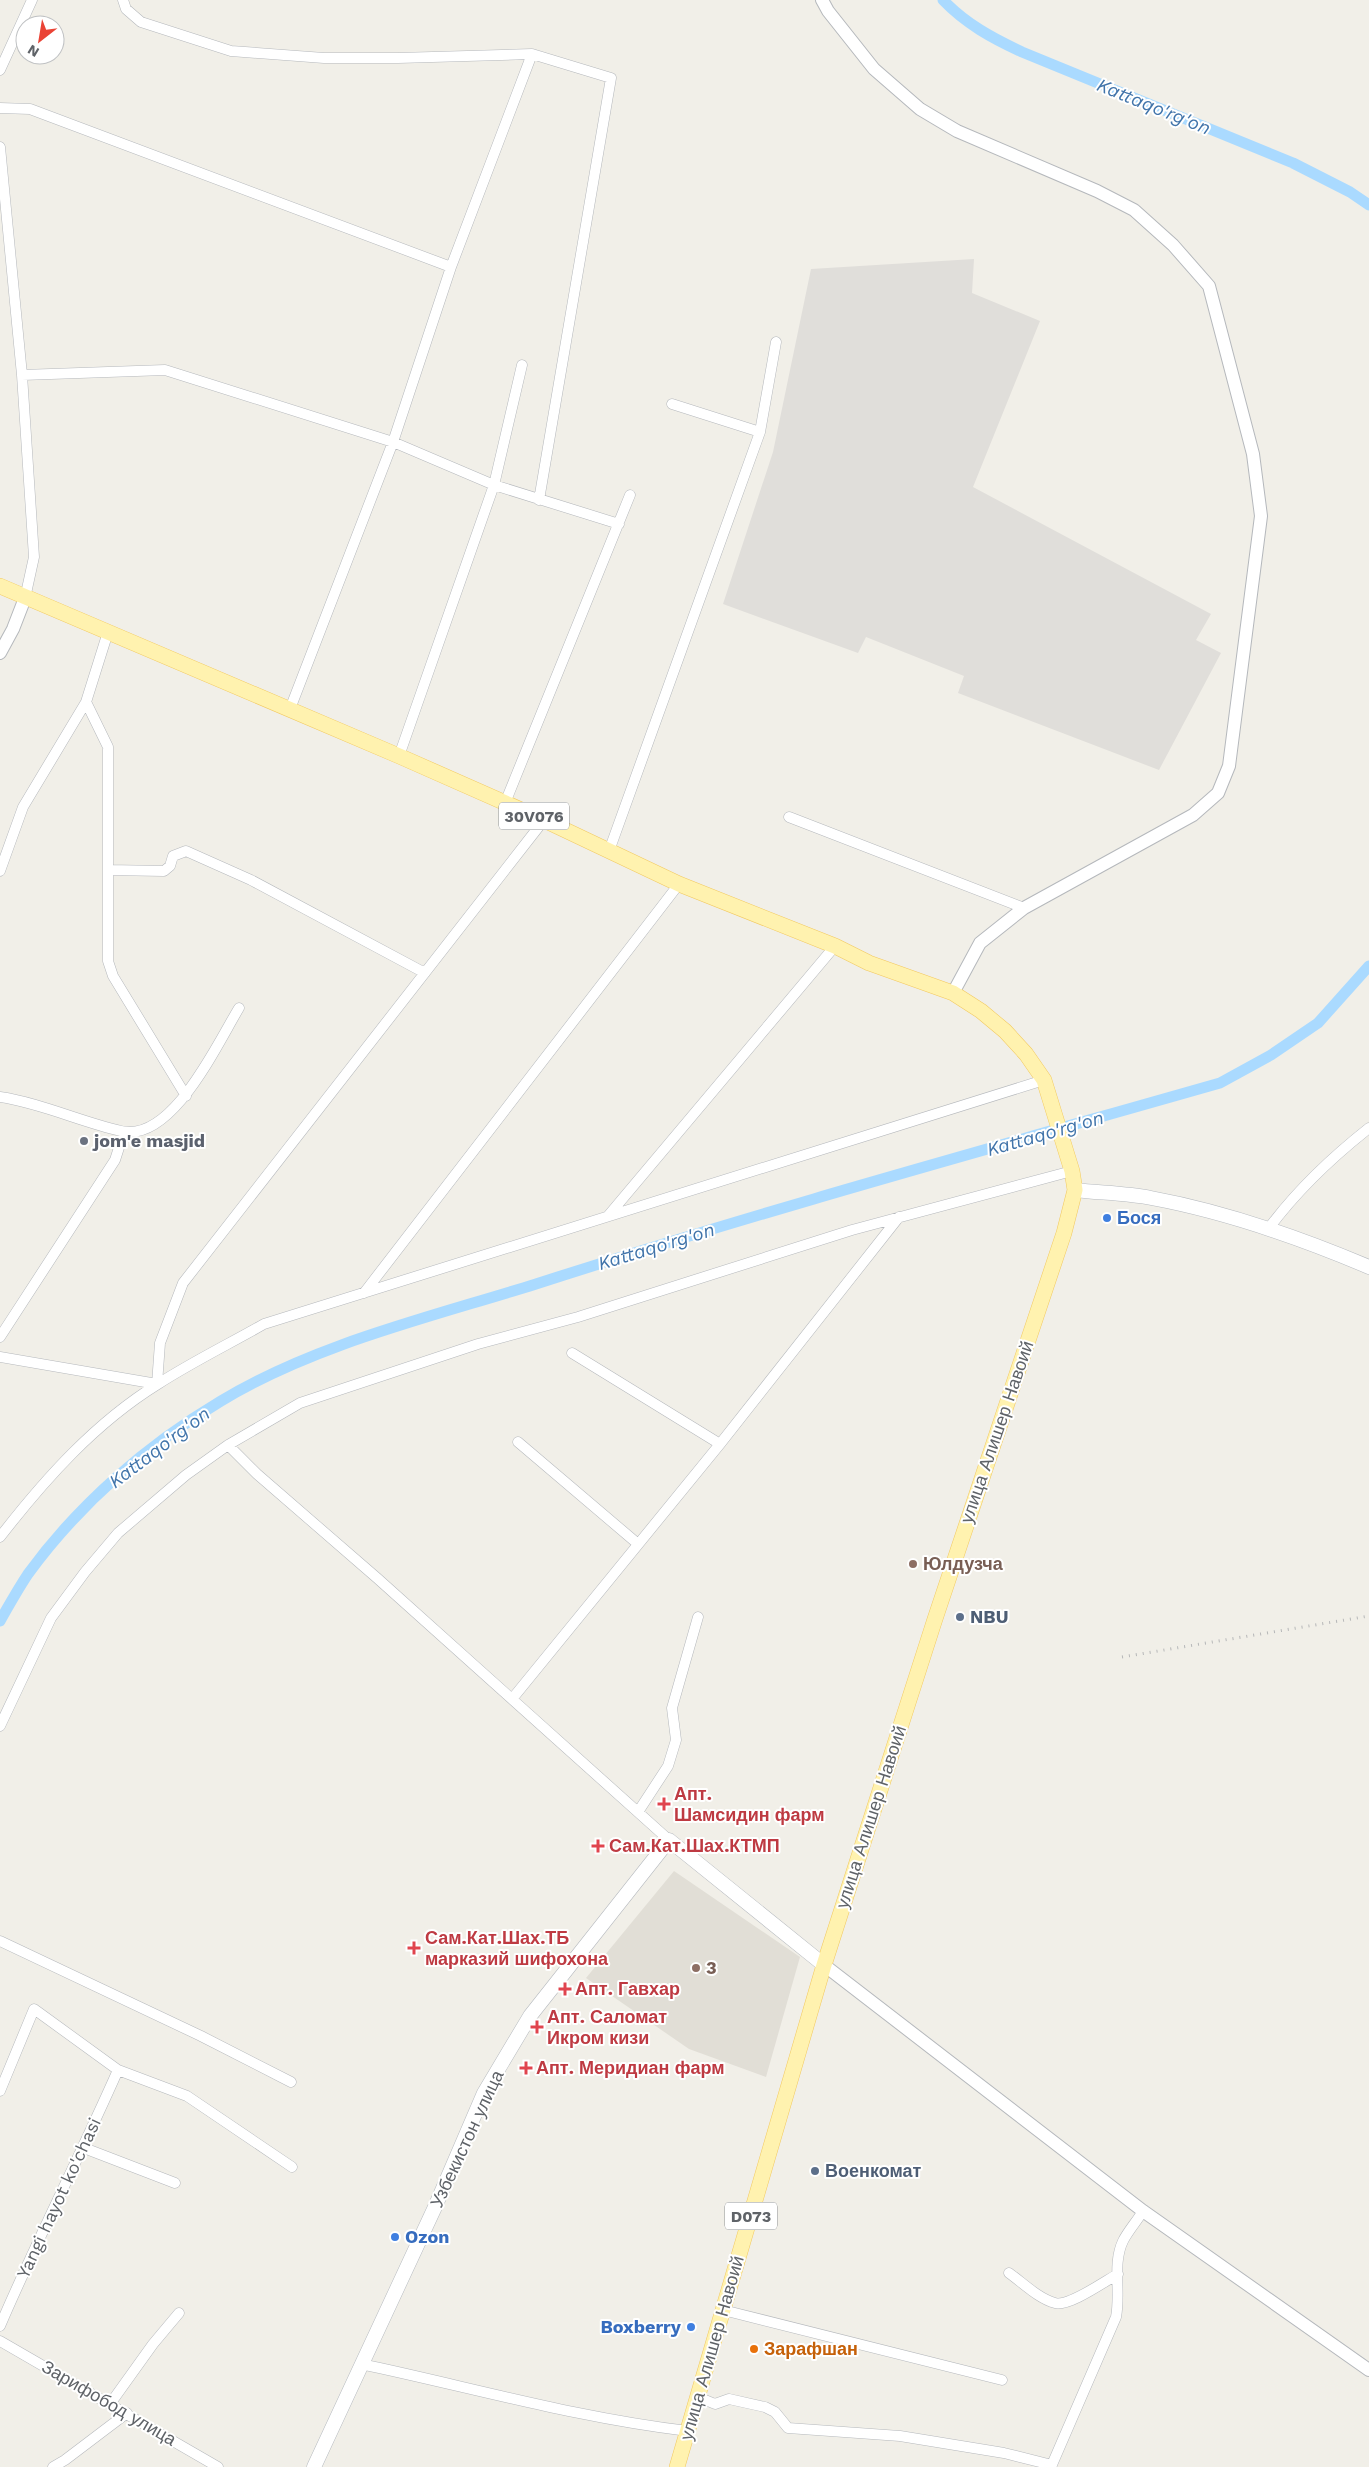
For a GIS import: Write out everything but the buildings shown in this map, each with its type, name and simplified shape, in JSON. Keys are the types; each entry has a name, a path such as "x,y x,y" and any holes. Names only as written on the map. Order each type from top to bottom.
{"main road":[{"name":"30V076","path":"0,586 504,802 679,884 836,946 869,963 953,993 980,1010 1005,1031 1026,1054 1044,1080 1072,1171"},
{"name":"улица Алишер Навоий","path":"677,2467 824,1965 934,1619 1064,1233 1075,1190 1072,1171"},
{"path":"1075,1190 1150,1198 1269,1228 1369,1267"},
{"path":"669,1840 824,1965"},
{"name":"Узбекистон улица","path":"314,2467 435,2207 484,2093 530,2016 669,1840"}],"street":[{"path":"0,70 32,0"},
{"path":"123,0 126,9 141,22 231,51 343,58 532,54 612,78 540,500"},
{"path":"823,4 874,69 920,109 957,131 1097,191 1134,210 1173,246 1209,286 1253,454 1261,516 1229,766 1218,793 1192,815 1024,908 980,943 953,993"},
{"path":"290,709 393,442 451,267 532,54"},
{"path":"0,108 30,109 451,267"},
{"path":"0,147 22,374 34,557 25,598 14,629 0,653"},
{"path":"609,851 760,432 776,342"},
{"path":"398,756 494,485 522,365"},
{"path":"22,374 165,370 393,442 494,485 619,524"},
{"path":"672,404 760,432"},
{"path":"504,802 630,495"},
{"path":"0,871 23,807 86,702 108,632"},
{"path":"86,702 108,747 108,961 113,976 186,1096"},
{"path":"789,817 1024,908"},
{"path":"157,1384 160,1343 183,1283 544,820"},
{"path":"108,870 164,871 170,866 174,856 186,851 251,880 425,973"},
{"path":"364,1293 679,884"},
{"path":"608,1217 836,946"},
{"path":"0,1096 124,1132 147,1130 163,1120 186,1096 239,1008"},
{"path":"0,1537 36,1490 98,1428 157,1384 264,1324 1044,1080"},
{"path":"1269,1228 1288,1202 1332,1157 1369,1128"},
{"path":"0,1337 115,1160 124,1132"},
{"path":"0,1726 51,1618 84,1572 118,1533 186,1474 228,1445 300,1403 478,1344 578,1318 852,1230 1072,1171"},
{"path":"512,1699 720,1444 899,1217"},
{"path":"572,1353 720,1444"},
{"path":"0,1357 157,1384"},
{"path":"518,1442 638,1544"},
{"path":"228,1445 256,1474 669,1840"},
{"path":"638,1812 668,1766 676,1740 672,1708 698,1617"},
{"path":"0,1941 201,2036 291,2082"},
{"path":"824,1965 1143,2211 1369,2370"},
{"path":"0,2091 34,2009 118,2070 187,2096 292,2167"},
{"name":"Yangi hayot ko'chasi","path":"0,2326 30,2255 84,2148 118,2070"},
{"path":"84,2148 176,2183"},
{"path":"698,2396 715,2404 729,2399 765,2407 775,2412 788,2428 900,2436 1004,2453 1052,2466 1116,2316 1119,2302 1118,2261 1123,2241 1143,2211"},
{"path":"1009,2273 1047,2300 1057,2304 1068,2302 1118,2274"},
{"path":"723,2310 1002,2380"},
{"path":"110,2404 153,2344 179,2313"},
{"name":"Зарифобод улица","path":"0,2341 218,2467"},
{"path":"361,2364 431,2378 512,2400 639,2426 688,2431"},
{"path":"53,2467 127,2413"}],"shaded area":[{"path":"974,259 972,293 1040,321 973,487 1211,614 1196,640 1221,653 1159,770 958,693 964,676 866,637 858,653 723,604 773,452 811,269"},
{"name":"3","path":"674,1871 800,1957 766,2077 689,2049 586,1978"}],"waterway":[{"name":"Kattaqo'rg'on","path":"943,0 970,23 1011,47 1293,163 1350,192 1369,205"},
{"name":"Kattaqo'rg'on","path":"0,1621 28,1574 48,1548 92,1500 167,1437 221,1401 257,1381 295,1363 415,1320 792,1205 1220,1083 1271,1055 1318,1023 1369,966"}],"railway":[{"path":"1122,1657 1369,1616"}],"place":[{"name":"jom'e masjid","path":"84,1141"},
{"name":"Бося","path":"1107,1218"},
{"name":"Юлдузча","path":"913,1564"},
{"name":"NBU","path":"960,1617"},
{"name":"Апт. Шамсидин фарм","path":"664,1804"},
{"name":"Сам.Кат.Шах.КТМП","path":"598,1846"},
{"name":"Сам.Кат.Шах.ТБ марказий шифохона","path":"414,1948"},
{"name":"3","path":"696,1968"},
{"name":"Апт. Гавхар","path":"565,1989"},
{"name":"Апт. Саломат Икром кизи","path":"537,2027"},
{"name":"Апт. Меридиан фарм","path":"526,2068"},
{"name":"Военкомат","path":"815,2171"},
{"name":"Ozon","path":"395,2237"},
{"name":"Boxberry","path":"691,2327"},
{"name":"Зарафшан","path":"754,2349"}]}
